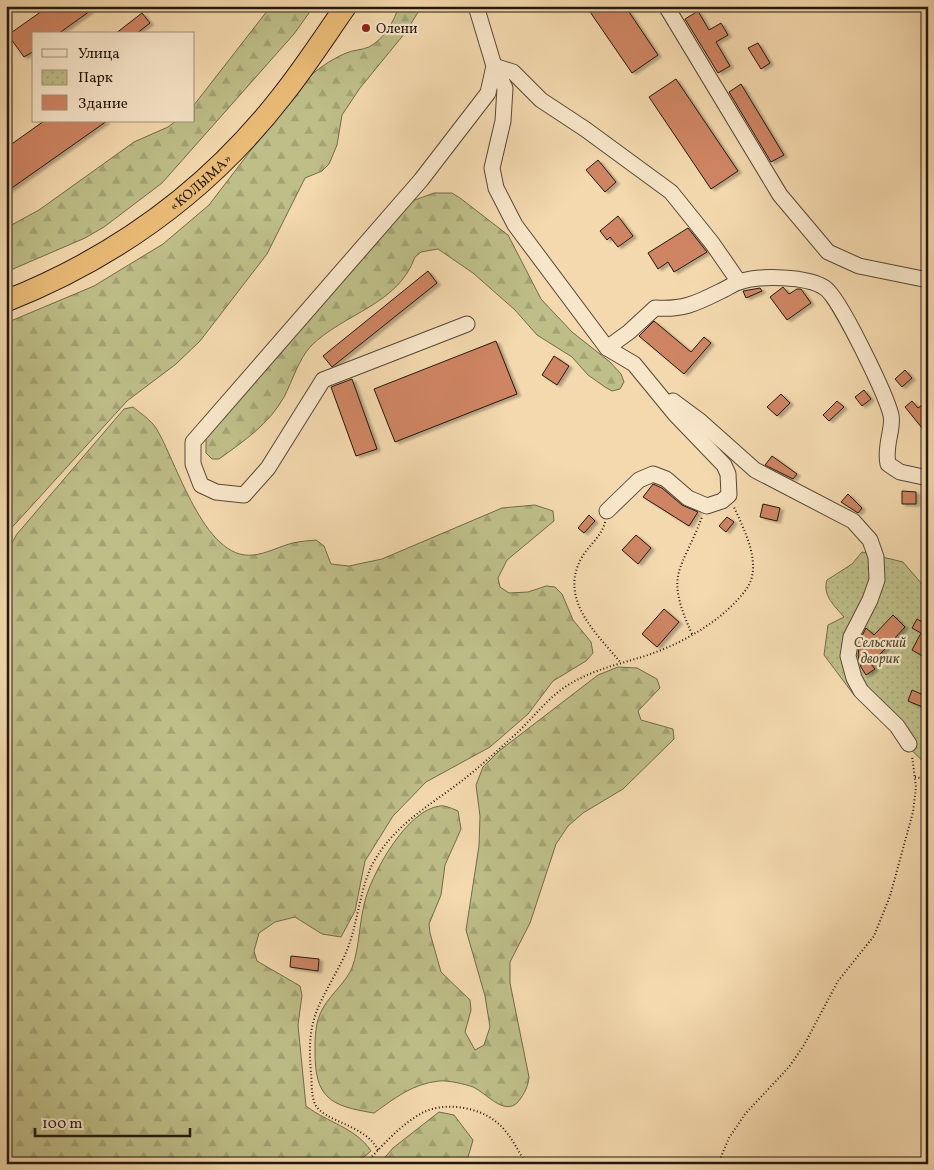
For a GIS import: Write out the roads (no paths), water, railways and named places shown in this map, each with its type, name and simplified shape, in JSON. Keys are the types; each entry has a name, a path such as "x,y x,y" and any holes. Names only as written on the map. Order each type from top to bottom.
{"highway":[{"name":"«КОЛЫМА»","path":"6,302 52,282 99,258 146,227 188,194 228,157 266,115 298,75 346,6"}],"lane":[{"path":"476,6 494,66 505,88 503,121 492,168 496,188 515,225 607,348 634,364 654,386 675,414 724,465 728,474 729,495 722,501 707,506 688,498 666,479 654,474 639,480 607,511"},
{"path":"666,6 780,196 828,252 859,266 928,280"},
{"path":"494,66 513,72 541,100 585,128 671,192 712,243 739,282"},
{"path":"467,324 323,380 268,468 244,495 216,492 201,485 193,464 193,442 366,244 448,145 488,93 494,66"},
{"path":"607,348 629,332 655,308 675,310 693,305 739,282 760,278 807,280 826,288 875,373 891,417 885,451 888,464 900,472 928,478"},
{"path":"654,386 700,421 755,470 853,521 870,540 876,557 877,580 870,600 850,637 848,656 854,678 861,691 896,726 909,744"}],"place":[{"name":"Олени","path":"366,28"}],"park label":[{"name":"Сельский дворик","path":"880,650"}]}
